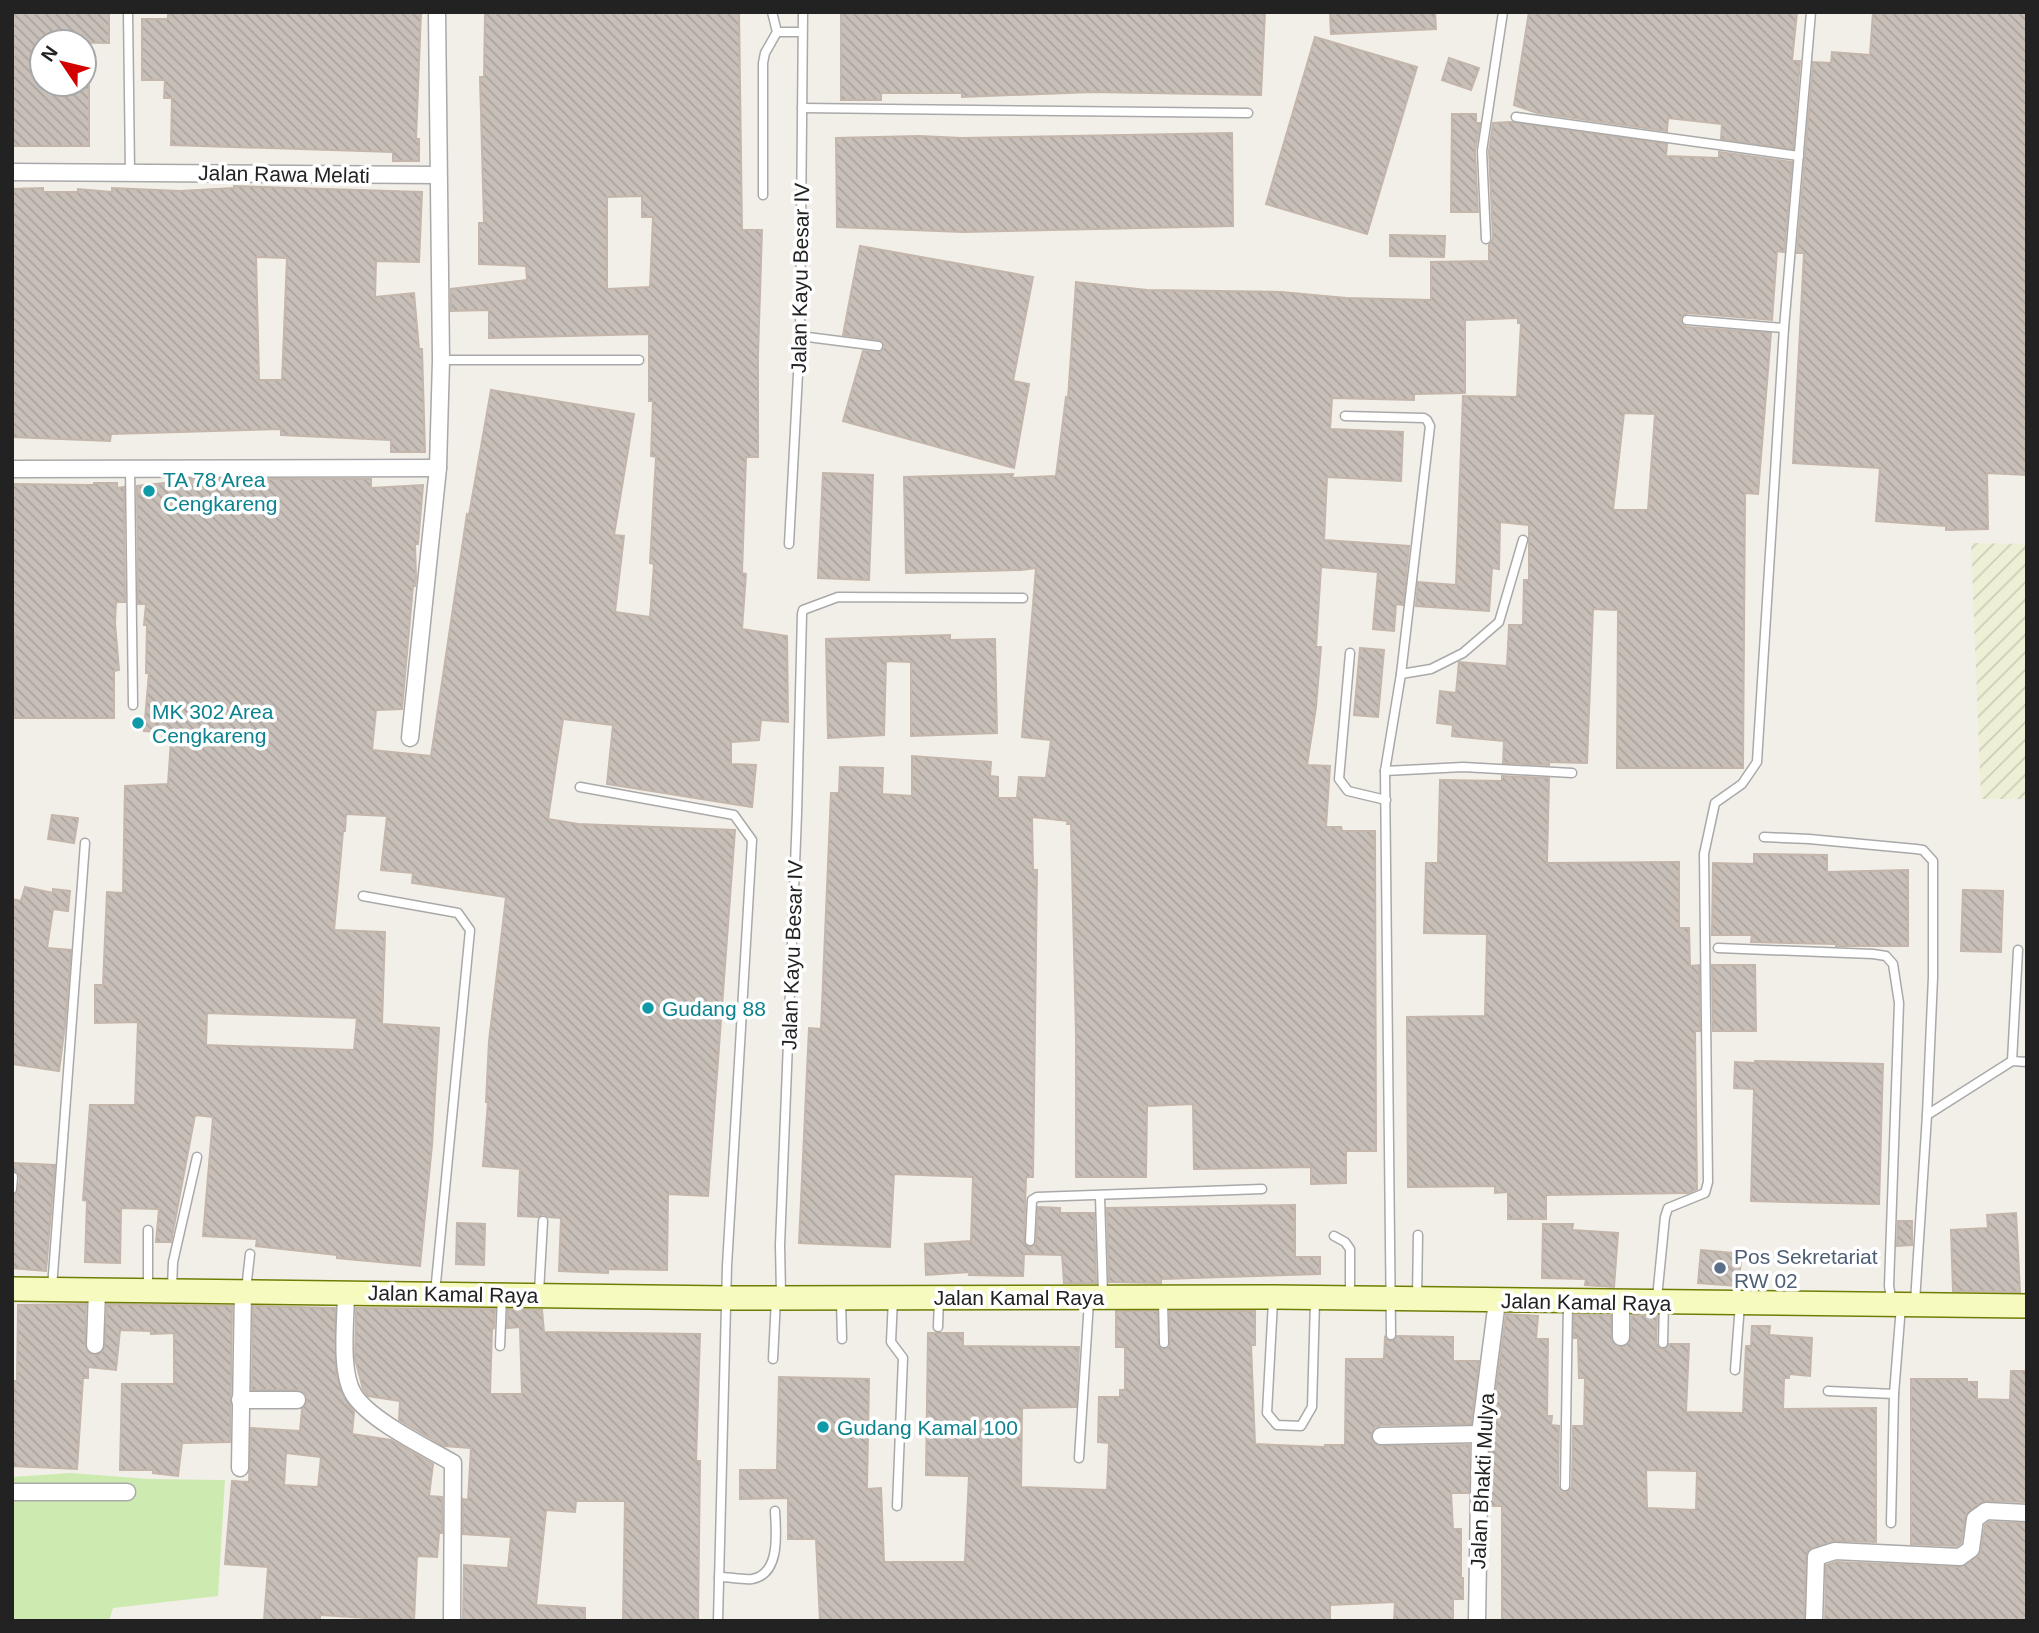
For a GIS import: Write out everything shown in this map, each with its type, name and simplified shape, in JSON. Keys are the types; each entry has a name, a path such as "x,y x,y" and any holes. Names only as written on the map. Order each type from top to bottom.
{"main road":[{"name":"Jalan Kamal Raya","path":"12,1289 727,1298 1273,1297 2027,1306"}],"street":[{"path":"410,738 438,468 441,360 436,12"},
{"name":"Jalan Rawa Melati","path":"12,172 438,176"},
{"path":"12,468 438,468"},
{"path":"240,1468 244,1290"},
{"path":"95,1345 97,1291"},
{"path":"346,1292 345,1366 354,1394 377,1417 453,1463 452,1621"},
{"name":"Jalan Bhakti Mulya","path":"1477,1621 1480,1434 1497,1301"},
{"path":"1621,1303 1621,1337"},
{"path":"240,1400 297,1401"},
{"path":"1381,1436 1480,1434"},
{"path":"12,1492 127,1492"},
{"path":"1814,1621 1816,1557 1835,1551 1960,1557 1970,1549 1975,1519 1986,1511 2027,1513"}],"lane":[{"path":"128,12 130,173"},
{"path":"763,195 763,63 765,52 777,32 772,12"},
{"name":"Jalan Kayu Besar IV","path":"789,544 800,336 803,12"},
{"path":"1486,239 1482,151 1503,12"},
{"path":"1663,1343 1660,1303 1665,1217 1668,1208 1704,1193 1708,1182 1704,853 1715,803 1742,784 1757,762 1784,328 1811,12"},
{"path":"777,32 802,32"},
{"path":"802,108 1248,113"},
{"path":"1516,117 1798,156"},
{"path":"1687,320 1784,328"},
{"path":"800,336 878,346"},
{"path":"441,360 639,360"},
{"path":"1345,416 1424,418 1430,426 1401,674 1385,771 1391,1335"},
{"path":"130,468 133,705"},
{"path":"1401,674 1431,669 1463,653 1499,622 1523,540"},
{"name":"Jalan Kayu Besar IV","path":"772,1359 779,1297 803,610 838,597 1023,598"},
{"path":"1350,653 1339,779 1348,791 1386,800"},
{"path":"1385,771 1463,768 1572,774"},
{"path":"580,787 734,816 752,840 727,1298 718,1621"},
{"path":"1764,837 1916,849 1923,850 1933,861 1933,977 1927,1115 1914,1283 1903,1306 1894,1394 1891,1523"},
{"path":"52,1291 85,844"},
{"path":"363,896 458,912 470,930 435,1293"},
{"path":"1718,948 1873,954 1886,956 1893,964 1899,1003 1889,1286 1903,1306"},
{"path":"2012,1061 2018,950"},
{"path":"1927,1115 2012,1061 2027,1062"},
{"path":"172,1291 173,1262 197,1157"},
{"path":"12,1189 13,1177"},
{"path":"1030,1241 1032,1200 1045,1195 1100,1196 1262,1189"},
{"path":"1079,1458 1096,1298 1100,1196"},
{"path":"539,1295 544,1221"},
{"path":"148,1230 148,1291"},
{"path":"1417,1300 1418,1235"},
{"path":"1334,1236 1345,1242 1350,1249 1350,1298"},
{"path":"244,1290 250,1254"},
{"path":"500,1346 502,1294"},
{"path":"893,1296 891,1342 902,1358 897,1506"},
{"path":"841,1297 842,1339"},
{"path":"938,1327 939,1297"},
{"path":"1273,1297 1267,1413 1277,1425 1301,1426 1312,1407 1315,1298"},
{"path":"1163,1298 1164,1343"},
{"path":"1565,1486 1569,1302"},
{"path":"1735,1370 1740,1304"},
{"path":"1828,1391 1894,1394"},
{"path":"719,1577 752,1579 763,1574 772,1562 776,1538 775,1511"}],"green space":[{"path":"1971,543 2027,544 2027,799 1981,799"},
{"path":"71,1473 149,1479 225,1480 218,1596 113,1608 109,1621 12,1621 12,1477"}],"building":[{"path":"12,12 109,12 109,43 98,43 98,28 28,28 28,98 89,98 89,146 12,146"},
{"path":"168,12 421,12 416,139 419,139 419,161 393,161 393,152 171,145 172,98 164,98 165,80 142,80 142,19 168,19"},
{"path":"485,12 739,12 742,230 762,230 758,457 746,457 742,573 746,574 742,629 787,636 788,722 761,720 759,740 731,742 731,764 756,765 752,807 607,784 613,725 563,719 548,819 578,824 735,830 708,1196 668,1194 667,1270 608,1269 608,1273 559,1271 561,1218 543,1214 538,1217 518,1216 520,1169 483,1166 489,1041 506,897 412,883 413,873 381,870 387,816 346,814 334,930 385,932 382,1024 439,1028 432,1145 420,1266 337,1258 337,1255 256,1246 257,1239 203,1236 213,1117 195,1115 171,1242 156,1242 159,1209 121,1208 120,1263 85,1262 87,1201 83,1200 90,1105 135,1105 138,1022 95,1023 95,985 103,985 107,892 123,893 125,786 168,784 171,740 162,739 163,732 144,731 149,673 146,673 146,604 138,604 137,486 174,482 174,479 371,479 371,488 423,485 418,544 415,544 416,578 413,586 402,709 376,710 372,750 431,756 467,514 469,515 491,390 634,414 614,535 624,536 615,612 650,617 656,457 651,456 653,401 649,401 649,334 489,338 489,310 451,311 451,289 527,280 526,266 479,264 479,223 484,223 480,77 484,77","holes":["642,196 642,217 653,217 650,287 607,289 607,197","207,1013 357,1018 354,1050 206,1045"]},
{"path":"841,12 1265,12 1261,95 1093,92 962,97 962,93 881,93 881,100 841,100"},
{"path":"1330,12 1435,12 1436,29 1331,34"},
{"path":"1529,12 1797,12 1792,61 1800,61 1793,149 1721,139 1722,124 1668,118 1667,131 1537,113 1514,105"},
{"path":"1873,12 2027,12 2027,475 1987,473 1988,529 1946,530 1946,526 1876,521 1880,468 1793,463 1804,253 1797,253 1813,62 1831,63 1832,52 1870,55"},
{"path":"1315,37 1417,67 1367,234 1266,204"},
{"path":"1449,58 1479,68 1471,90 1442,80"},
{"path":"1452,114 1476,114 1476,123 1480,123 1475,151 1478,212 1451,212"},
{"path":"1511,122 1667,144 1666,156 1719,158 1719,152 1792,162 1784,252 1777,251 1772,320 1688,313 1680,320 1686,327 1771,333 1758,494 1745,493 1743,768 1617,768 1618,610 1593,609 1587,763 1503,763 1504,741 1452,736 1453,725 1437,723 1440,691 1456,693 1459,662 1507,666 1509,625 1523,625 1524,580 1529,580 1529,525 1500,522 1499,569 1492,568 1489,611 1416,606 1418,582 1456,585 1463,396 1517,397 1521,323 1518,323 1518,318 1465,320 1465,393 1414,394 1414,400 1332,398 1330,429 1403,432 1401,481 1327,477 1324,540 1409,546 1403,605 1396,604 1394,631 1373,629 1378,572 1321,567 1316,647 1321,647 1316,707 1307,765 1330,766 1326,827 1341,827 1342,831 1375,831 1376,1151 1346,1151 1346,1183 1311,1184 1311,1167 1194,1169 1193,1104 1147,1106 1146,1177 1076,1177 1071,824 1067,824 1068,821 1032,817 1033,870 1037,870 1033,1177 1026,1177 1024,1241 1029,1247 1036,1244 1038,1207 1060,1208 1060,1213 1094,1213 1096,1283 1064,1283 1062,1255 1024,1254 1023,1276 969,1275 970,1272 926,1275 925,1244 971,1241 973,1177 894,1174 890,1247 799,1243 809,1028 821,1029 831,793 839,793 840,767 883,768 882,794 912,796 912,756 991,762 990,776 998,777 998,798 1017,798 1019,777 1046,778 1051,740 1022,737 1036,568 906,573 904,477 1013,474 1012,478 1056,476 1066,397 1068,398 1076,282 1147,290 1281,292 1346,298 1431,300 1431,262 1489,261 1489,245 1493,239 1489,151 1493,123","holes":["1624,413 1655,414 1648,510 1613,510"]},
{"path":"1232,133 1233,226 963,232 837,227 836,138"},
{"path":"112,188 180,191 234,188 422,192 419,262 376,261 375,297 414,293 419,349 422,349 425,452 391,452 391,440 281,435 281,429 111,434 110,441 12,437 12,189 112,192","holes":["256,257 287,258 282,380 259,380"]},
{"path":"1390,235 1445,236 1444,257 1390,256"},
{"path":"860,246 1033,277 1013,381 1029,384 1014,468 843,421 863,351 880,352 885,346 879,340 843,335"},
{"path":"823,473 873,475 869,580 818,578"},
{"path":"117,483 117,488 124,487 125,602 116,602 119,670 114,671 114,718 14,718 12,484"},
{"path":"950,635 950,640 995,639 997,733 911,736 911,662 886,661 884,735 828,738 826,639"},
{"path":"1360,648 1384,650 1378,717 1354,715"},
{"path":"1502,776 1549,778 1547,863 1679,862 1679,928 1689,928 1690,966 1699,965 1700,1031 1695,1031 1697,1189 1688,1193 1546,1195 1546,1219 1508,1219 1508,1192 1495,1193 1495,1186 1408,1187 1407,1017 1485,1016 1487,934 1424,933 1426,863 1438,863 1440,780 1502,781"},
{"path":"52,815 78,818 74,843 48,839"},
{"path":"1754,854 1827,855 1827,872 1908,870 1908,946 1751,942 1752,935 1712,935 1713,863 1754,864"},
{"path":"25,887 53,893 53,889 70,891 68,911 53,909 47,948 71,950 59,1071 12,1064 12,899 21,901"},
{"path":"1963,890 2003,891 2001,952 1961,951"},
{"path":"1712,965 1755,965 1756,1031 1713,1031"},
{"path":"1735,1062 1883,1064 1879,1204 1751,1201 1754,1089 1734,1088"},
{"path":"12,1163 55,1165 46,1271 12,1268 12,1195 18,1192 20,1178 17,1172 12,1171"},
{"path":"1295,1205 1295,1257 1320,1257 1320,1274 1161,1279 1161,1283 1109,1282 1107,1208"},
{"path":"2016,1213 2020,1292 1953,1291 1951,1230 1988,1228 1987,1215"},
{"path":"1898,1221 1912,1221 1912,1245 1897,1246"},
{"path":"457,1223 485,1224 484,1265 456,1264"},
{"path":"1543,1224 1573,1224 1572,1230 1618,1233 1614,1287 1585,1285 1586,1279 1542,1278"},
{"name":"Pos Sekretariat RW 02","path":"1701,1250 1742,1254 1738,1286 1698,1283"},
{"path":"86,1304 85,1345 89,1353 95,1355 100,1354 105,1346 107,1304 232,1306 230,1442 182,1443 178,1476 153,1473 153,1470 120,1470 122,1384 174,1384 174,1333 151,1334 151,1331 120,1330 116,1370 88,1367 88,1378 83,1378 77,1469 12,1466 12,1381 17,1381 18,1305"},
{"path":"253,1306 335,1308 336,1374 345,1399 354,1412 352,1434 391,1440 433,1464 429,1496 442,1497 442,1533 439,1533 437,1557 417,1556 414,1621 320,1615 320,1621 264,1621 268,1567 225,1564 232,1481 249,1482 251,1428 300,1431 302,1409 307,1401 306,1394 298,1390 252,1390","holes":["286,1453 321,1457 318,1487 284,1485"]},
{"path":"356,1308 495,1309 490,1394 522,1394 520,1327 507,1328 508,1309 542,1310 544,1332 700,1334 696,1461 700,1461 698,1621 623,1621 625,1501 576,1501 575,1512 546,1510 536,1605 585,1608 585,1621 463,1621 464,1565 508,1568 511,1537 463,1534 463,1499 468,1500 471,1448 444,1446 399,1420 400,1401 368,1396 363,1389 355,1359"},
{"path":"1116,1311 1157,1311 1158,1344 1163,1349 1170,1344 1170,1311 1255,1311 1255,1345 1251,1345 1255,1444 1325,1447 1345,1445 1346,1359 1384,1359 1385,1337 1390,1341 1397,1336 1453,1337 1453,1361 1479,1361 1471,1424 1381,1425 1375,1427 1371,1436 1372,1442 1381,1446 1469,1445 1469,1493 1451,1493 1453,1529 1461,1529 1463,1578 1463,1599 1453,1599 1453,1621 1394,1621 1395,1602 1330,1605 1330,1621 820,1621 816,1539 788,1539 788,1498 740,1499 740,1470 777,1470 779,1377 869,1379 867,1489 881,1488 884,1562 965,1562 969,1476 926,1475 928,1333 963,1333 963,1346 1079,1347 1076,1407 1022,1408 1021,1487 1107,1490 1109,1443 1098,1442 1099,1397 1120,1397 1120,1390 1125,1390 1125,1347 1116,1347"},
{"path":"1506,1314 1538,1316 1536,1339 1548,1339 1547,1416 1552,1416 1551,1425 1559,1426 1558,1486 1564,1492 1569,1491 1572,1486 1573,1426 1584,1426 1585,1378 1579,1378 1578,1338 1574,1338 1574,1315 1611,1315 1612,1342 1620,1347 1630,1342 1632,1315 1657,1316 1656,1343 1659,1348 1665,1349 1669,1344 1689,1344 1686,1412 1743,1413 1746,1346 1751,1346 1752,1326 1770,1326 1769,1335 1812,1338 1810,1376 1789,1374 1789,1378 1784,1378 1783,1409 1876,1408 1876,1542 1835,1541 1808,1550 1804,1621 1502,1621 1502,1506 1489,1506 1490,1435","holes":["1646,1470 1697,1471 1696,1510 1647,1508"]},
{"path":"2011,1371 2027,1371 2027,1502 1980,1503 1966,1514 1961,1543 1957,1546 1911,1544 1911,1379 1967,1379 1967,1382 1977,1382 1977,1399 2010,1400"},
{"path":"1989,1522 2027,1523 2027,1621 1825,1621 1826,1565 1836,1562 1960,1567 1980,1555 1985,1525"}],"place":[{"name":"TA 78 Area Cengkareng","path":"149,491"},
{"name":"MK 302 Area Cengkareng","path":"138,723"},
{"name":"Gudang 88","path":"648,1008"},
{"name":"Pos Sekretariat RW 02","path":"1720,1268"},
{"name":"Gudang Kamal 100","path":"823,1427"}]}
